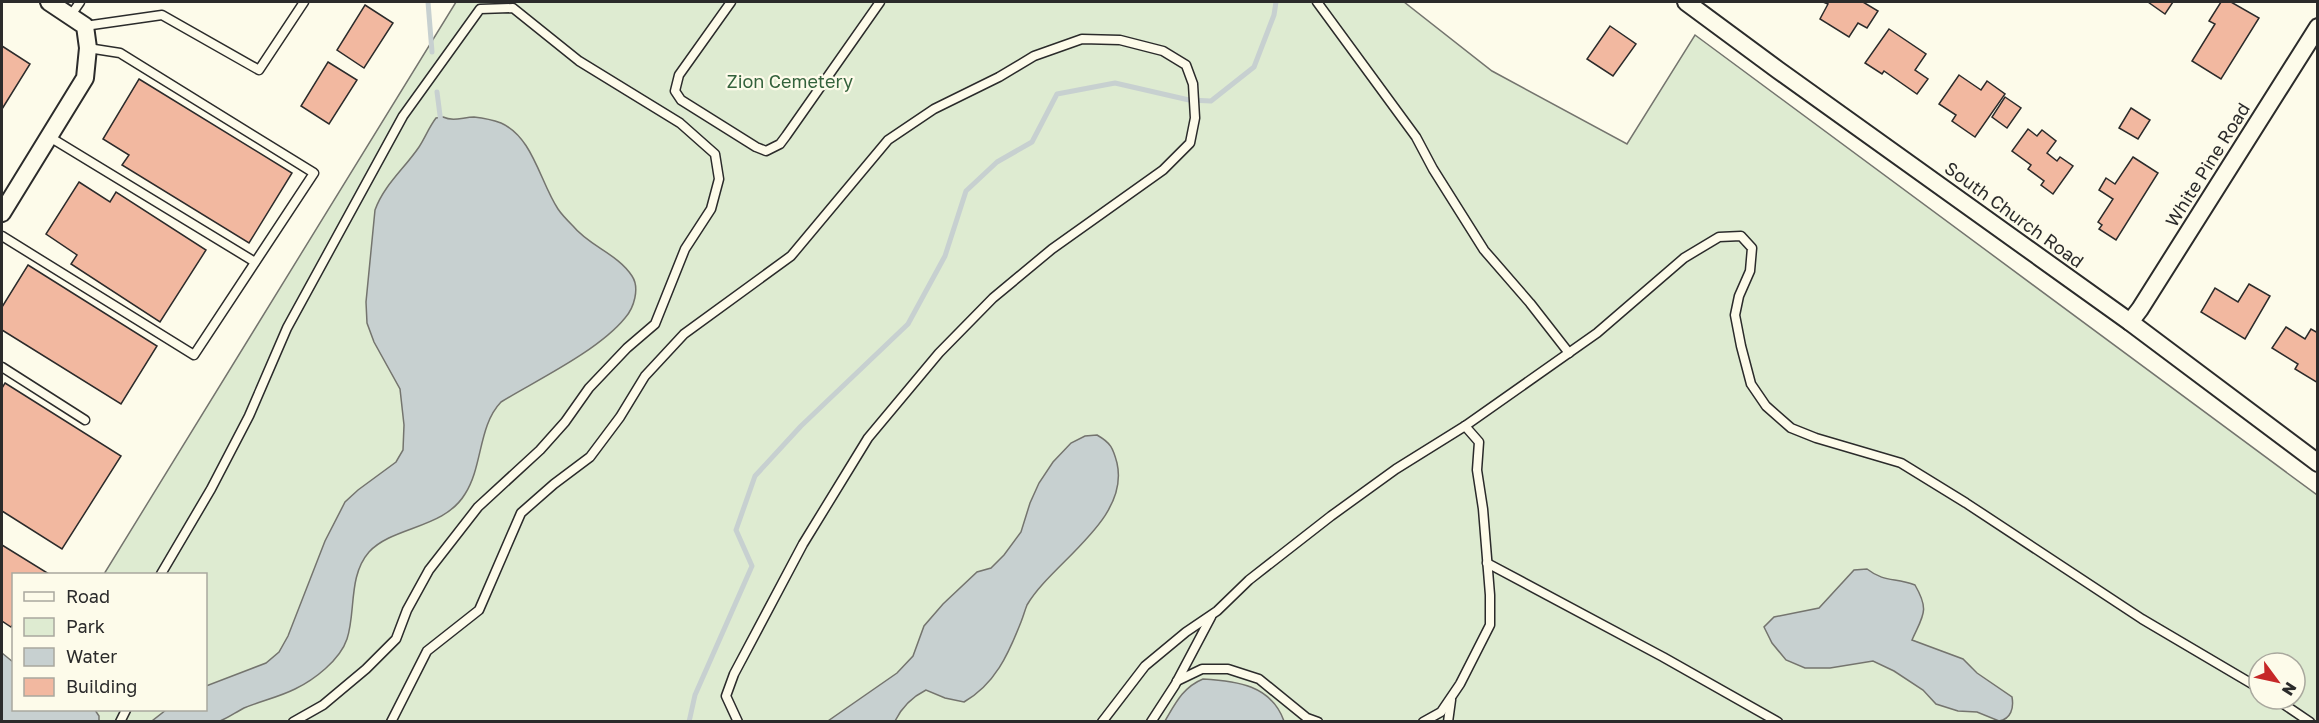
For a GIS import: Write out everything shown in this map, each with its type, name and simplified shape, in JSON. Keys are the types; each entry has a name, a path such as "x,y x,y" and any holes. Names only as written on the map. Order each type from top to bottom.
{"street":[{"path":"2,213 84,78 88,48 85,26 75,8 49,2"},
{"name":"South Church Road","path":"1686,2 2130,322 2318,463"},
{"name":"White Pine Road","path":"2130,322 2318,27"}],"lane":[{"path":"85,26 162,15 260,70 304,2"},
{"path":"731,2 679,75 675,91 681,100 766,151 780,144 879,2"},
{"path":"1317,2 1416,137 1433,169 1484,250 1569,353"},
{"path":"162,573 211,489 249,416 287,328 403,116 480,9 513,8 579,61 680,123 715,154 719,179 711,209 685,249 655,324 627,348 589,388 565,422 540,450 478,507 429,570 407,610 396,639 366,669 322,705 293,722"},
{"path":"392,722 427,651 479,610 521,513 590,457 620,417 645,376 684,334 791,256 888,140 934,109 999,77 1034,56 1082,39 1120,40 1162,51 1186,65 1193,88 1194,113 1190,143 1163,170 1052,249 993,297 939,353 868,438 803,544 734,675 726,696 738,722"},
{"path":"2,236 194,355 314,173 120,53 88,48"},
{"path":"48,136 255,262"},
{"path":"1102,722 1146,666 1186,632 1213,614 1249,580 1331,516 1396,469 1465,426 1597,333 1684,258 1719,237 1741,236 1752,248 1750,271 1739,296 1735,315 1751,384 1766,406 1791,428 1816,438 1901,463 2142,619 2247,681"},
{"path":"2,367 85,420"},
{"path":"1423,722 1441,712 1452,697 1490,625 1487,563 1477,470 1479,442 1465,426"},
{"path":"1487,563 1664,657 1778,722"},
{"path":"1151,722 1177,681 1213,614"},
{"path":"1177,681 1202,669 1228,669 1259,679 1307,718 1318,722"},
{"path":"1448,722 1452,697"},
{"path":"2294,711 2310,722"}],"green space":[{"name":"Zion Cemetery","path":"456,2 1404,2 1492,71 1627,144 1695,35 2317,495 2317,721 14,722 20,711 207,711 207,573 105,573"}],"water":[{"path":"474,117 501,123 512,130 528,149 561,213 580,233 619,262 632,276 636,292 631,309 625,318 599,342 501,402 488,423 471,483 456,505 432,521 379,543 369,552 362,562 355,583 347,639 339,654 326,668 295,689 244,708 220,721 152,721 165,711 207,711 207,686 266,663 279,652 288,636 325,541 345,502 396,462 403,450 404,425 400,389 374,342 367,323 366,302 375,210 389,185 419,147 436,118"},
{"path":"1097,435 1111,446 1117,463 1118,484 1112,503 1101,522 1053,573 1027,605 1005,657 984,687 964,702 945,698 926,690 908,703 895,721 828,721 897,673 913,656 924,626 943,604 977,572 991,568 1021,532 1039,483 1053,462 1071,443 1085,436"},
{"path":"1867,569 1885,578 1915,585 1924,607 1922,618 1912,640 1963,659 1977,673 2012,697 2012,709 2006,718 1999,721 1977,712 1958,711 1936,704 1923,690 1894,671 1873,661 1830,668 1805,668 1786,660 1772,643 1764,627 1774,617 1819,608 1854,570"},
{"path":"2,653 12,661 12,711 96,711 99,716 99,721 2,721"},
{"path":"1203,679 1228,681 1262,692 1278,709 1284,721 1165,721 1185,691"}],"building":[{"path":"1823,2 1863,2 1878,11 1867,28 1858,23 1849,37 1820,19 1828,4"},
{"path":"2148,2 2173,2 2165,14"},
{"path":"2221,2 2231,2 2259,18 2221,79 2192,61 2215,24 2209,21"},
{"path":"365,5 393,23 364,68 337,50"},
{"path":"1610,26 1636,44 1613,76 1587,59"},
{"path":"1889,29 1926,54 1915,70 1928,79 1917,94 1884,71 1882,74 1865,63"},
{"path":"2,46 30,64 2,109"},
{"path":"328,62 357,80 329,124 301,106"},
{"path":"1959,75 1981,90 1987,81 2005,94 1975,137 1952,121 1956,115 1939,104"},
{"path":"139,79 292,173 249,243 122,165 129,155 103,139"},
{"path":"2005,97 2021,108 2007,128 1992,117"},
{"path":"2131,108 2150,120 2138,139 2119,128"},
{"path":"2028,129 2037,136 2042,130 2056,141 2047,153 2057,161 2060,157 2073,166 2053,194 2041,185 2044,181 2028,169 2031,165 2012,151"},
{"path":"2133,157 2158,173 2116,240 2099,229 2102,225 2098,222 2113,199 2099,190 2106,178 2115,184"},
{"path":"79,182 110,202 116,192 206,250 160,322 71,264 77,255 46,234"},
{"path":"28,265 157,346 121,404 2,330 2,307"},
{"path":"2249,284 2270,296 2245,339 2201,312 2215,288 2238,302"},
{"path":"2286,327 2305,339 2311,329 2318,333 2318,383 2295,369 2298,364 2272,348"},
{"path":"5,383 121,456 62,549 2,511 2,388"},
{"path":"2,545 47,573 12,573 12,626 2,621"}],"waterway":[{"path":"428,2 432,52"},
{"path":"689,722 695,695 752,566 736,530 755,476 801,426 908,324 945,256 966,191 997,162 1032,142 1057,94 1115,83 1189,100 1211,101 1254,67 1274,15 1276,2"},
{"path":"437,92 441,123"}]}
